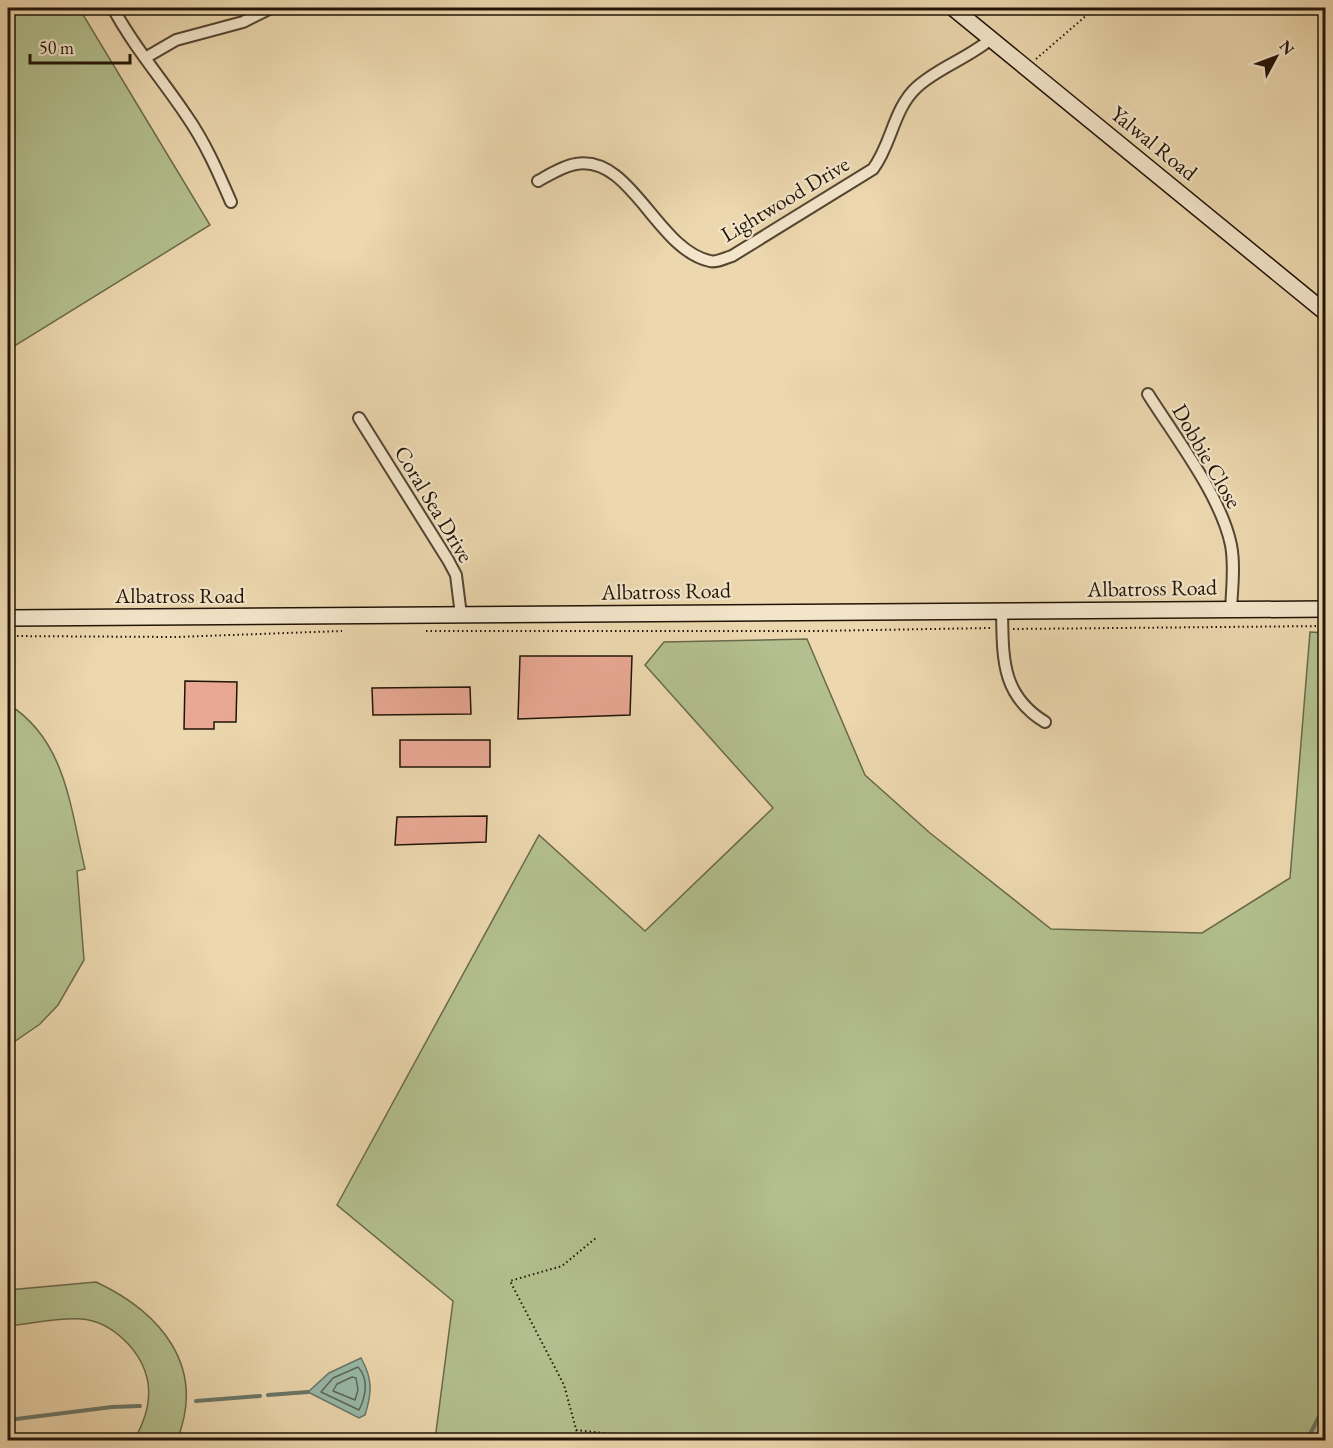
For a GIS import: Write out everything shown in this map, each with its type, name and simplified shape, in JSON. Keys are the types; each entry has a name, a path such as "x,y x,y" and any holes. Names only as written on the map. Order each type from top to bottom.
{"main road":[{"name":"Yalwal Road","path":"953,8 1326,314"},
{"name":"Albatross Road","path":"8,618 1326,609"}],"street":[{"path":"113,8 145,58 187,116 210,156 231,202"},
{"path":"145,58 176,40 243,22 271,8"},
{"name":"Lightwood Drive","path":"538,181 576,164 596,165 616,175 675,241 694,255 712,262 732,256 873,169 884,154 901,107 917,87 992,38"},
{"name":"Dobbie Close","path":"1148,394 1223,518 1231,545 1233,572 1231,610"},
{"name":"Coral Sea Drive","path":"359,418 456,575 461,615"},
{"path":"1002,612 1005,673 1009,684 1026,708 1045,722"}],"path":[{"path":"1026,67 1095,8"},
{"path":"1319,115 1326,110"},
{"path":"424,631 816,632 1002,628 1326,626"},
{"path":"8,636 176,637 346,631"},
{"path":"579,1440 564,1385 510,1281 562,1266 597,1237"},
{"path":"576,1430 665,1440"}],"green space":[{"path":"8,8 79,8 210,225 8,350"},
{"path":"1310,632 1326,633 1325,1440 432,1440 436,1432 453,1301 337,1205 539,835 645,931 773,808 645,665 664,642 807,639 865,775 930,833 1051,929 1202,933 1290,878"},
{"path":"8,704 27,719 42,736 54,756 63,777 85,869 77,871 84,960 58,1005 40,1024 8,1046"},
{"path":"96,1282 119,1294 140,1309 158,1326 172,1344 181,1365 186,1388 185,1413 177,1440 134,1440 146,1413 148,1383 140,1360 125,1340 115,1332 94,1321 82,1319 8,1326 8,1290"}],"water":[{"path":"361,1358 368,1373 370,1386 365,1415 359,1418 308,1392 329,1373"}],"building":[{"path":"520,656 632,656 630,715 518,719"},
{"path":"185,681 237,682 236,722 214,722 214,729 184,729"},
{"path":"470,687 471,714 373,715 372,688"},
{"path":"400,740 490,740 490,767 400,767"},
{"path":"487,816 486,842 395,845 397,817"}],"waterway":[{"path":"268,1395 308,1392"},
{"path":"196,1401 260,1396"},
{"path":"1307,1440 1326,1403"},
{"path":"8,1420 112,1407 140,1406"}]}
